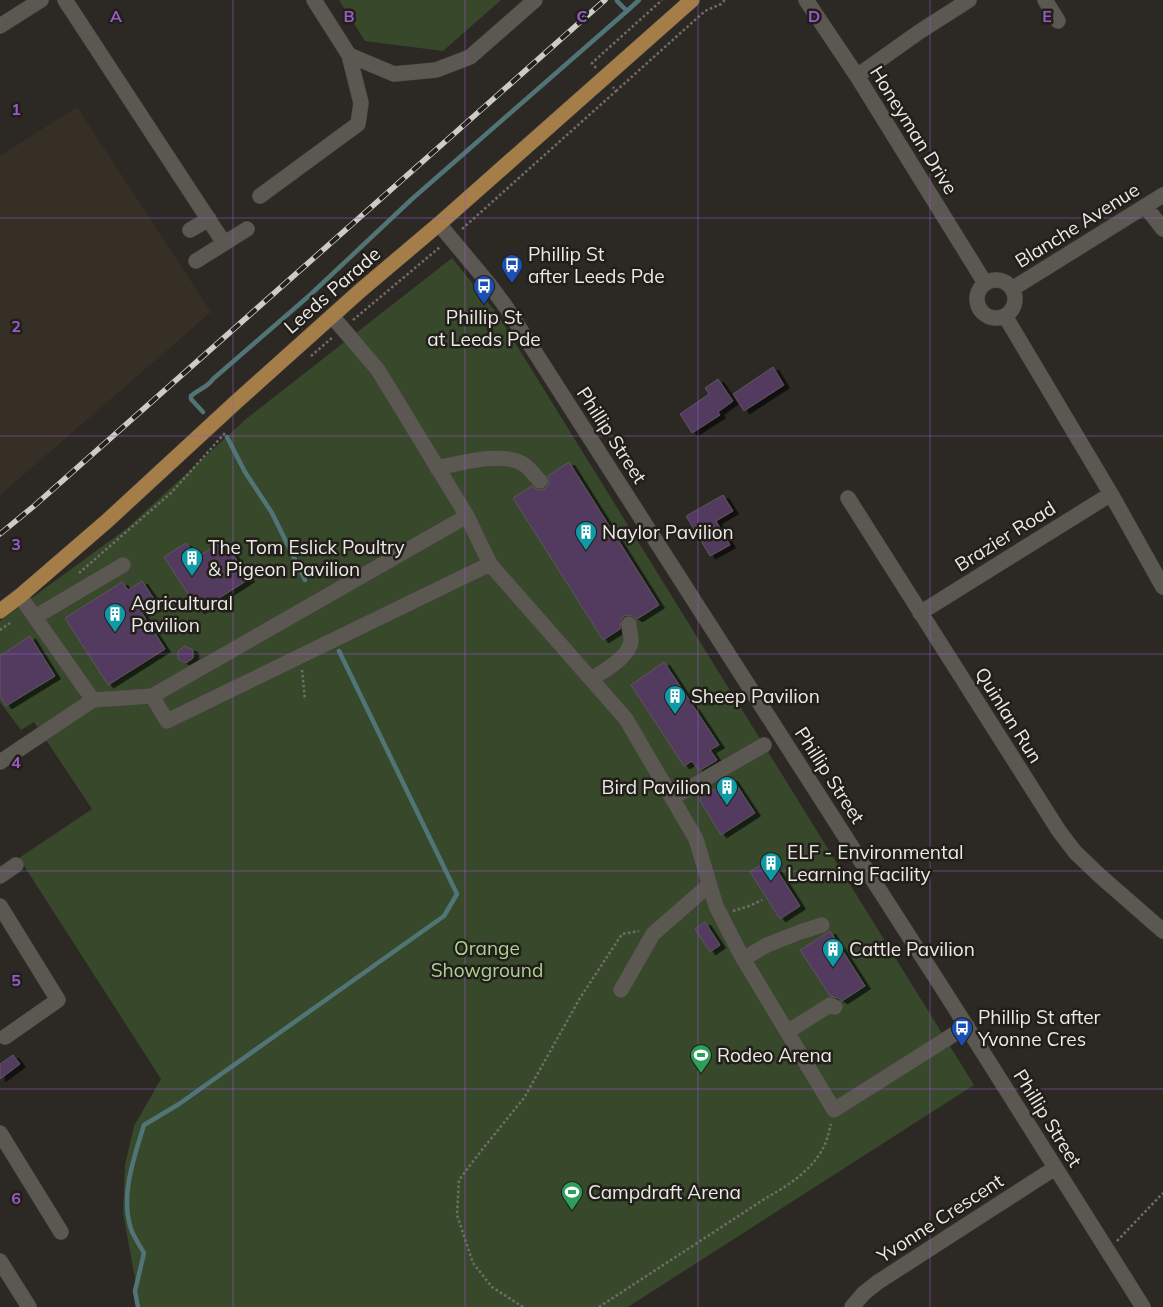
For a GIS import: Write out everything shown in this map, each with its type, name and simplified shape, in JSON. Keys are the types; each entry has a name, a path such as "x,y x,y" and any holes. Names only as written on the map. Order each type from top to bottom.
{"main road":[{"name":"Leeds Parade","path":"0,611 28,607 107,521 236,402 692,0"}],"street":[{"path":"0,26 42,0"},
{"path":"65,0 224,243"},
{"path":"260,196 358,124 361,103 350,56 314,0"},
{"path":"350,56 394,74 436,70 470,57 535,0"},
{"name":"Honeyman Drive","path":"806,0 857,76 985,283"},
{"path":"857,76 919,32 969,0"},
{"path":"1045,0 1058,21"},
{"name":"Blanche Avenue","path":"1012,289 1163,195"},
{"path":"1145,206 1163,229"},
{"path":"190,230 209,219"},
{"name":"Phillip Street","path":"439,224 506,307 967,1026 1143,1307"},
{"path":"196,261 246,229"},
{"path":"998,280 1006,283 1012,289 1015,299 1010,313 1001,318 992,318 984,314 978,307 977,294 985,283 998,280"},
{"path":"332,316 378,370 467,516 490,564 626,719 696,839 720,915 744,960 834,1110 967,1026"},
{"path":"1005,316 1111,494 1163,586"},
{"path":"437,468 482,459 506,458 525,465 540,481"},
{"name":"Brazier Road","path":"920,613 1111,494"},
{"name":"Quinlan Run","path":"848,498 1067,842 1099,876 1163,931"},
{"path":"0,762 93,700 152,696 467,516"},
{"path":"152,696 167,721 490,564"},
{"path":"93,700 28,607 124,565"},
{"path":"591,679 614,664 625,654 632,642 629,624"},
{"path":"672,798 764,745"},
{"path":"0,876 16,865"},
{"path":"620,990 653,934 710,885"},
{"path":"0,906 58,1000 2,1036"},
{"path":"744,960 767,945 822,925"},
{"path":"787,1032 830,1005 835,1007"},
{"path":"0,1133 61,1232"},
{"name":"Yvonne Crescent","path":"852,1307 864,1293 878,1282 1055,1168"},
{"path":"0,1261 29,1307"}],"path":[{"path":"616,91 592,63 662,0"},
{"path":"306,361 451,238 705,11 721,4 725,0"},
{"path":"74,577 171,493 227,431"},
{"path":"0,630 28,607"},
{"path":"301,656 305,700"},
{"path":"720,915 762,900"},
{"path":"523,1307 492,1287 473,1263 457,1215 459,1180 480,1151 524,1098 580,998 622,934 639,930"},
{"path":"599,1307 791,1184 815,1162 827,1139 834,1110"},
{"path":"1107,1251 1163,1194"}],"shaded area":[{"path":"77,107 211,312 0,495 0,156"}],"green space":[{"path":"339,0 501,0 443,51 365,41"},
{"name":"Orange Showground","path":"452,258 498,315 974,1085 628,1307 138,1307 140,1306 123,1213 125,1165 134,1126 161,1079 19,858 92,809 34,722 21,730 0,702 0,621 126,529 246,419"}],"building":[{"path":"773,367 784,385 744,411 733,394"},
{"path":"718,379 733,401 718,412 720,415 692,433 680,414 709,394 705,388"},
{"name":"Naylor Pavilion","path":"569,462 659,605 637,619 629,615 624,616 621,620 620,629 603,640 513,498 532,486 538,490 546,488 549,483 548,476"},
{"path":"723,495 733,511 716,521 730,545 710,556 686,516"},
{"path":"224,540 249,579 199,611 164,557 186,543 196,558"},
{"name":"Agricultural Pavilion","path":"142,581 157,603 142,613 165,649 108,685 65,618 122,582 128,590"},
{"path":"30,636 55,676 6,706 0,696 0,656"},
{"path":"185,646 193,650 193,658 186,663 178,659 178,651"},
{"name":"Sheep Pavilion","path":"664,662 719,745 710,750 717,760 699,771 692,761 684,766 631,685"},
{"name":"Bird Pavilion","path":"732,778 755,813 721,835 699,799"},
{"name":"ELF - Environmental Learning Facility","path":"770,859 800,906 780,919 750,872"},
{"path":"705,922 720,945 710,952 695,929"},
{"name":"Cattle Pavilion","path":"830,931 865,986 842,1001 830,996 800,950"},
{"path":"13,1055 20,1064 0,1079 0,1064"}],"waterway":[{"path":"627,11 639,0"},
{"path":"203,412 191,399 191,396 209,384 310,295 412,199 627,11 617,1"},
{"path":"227,437 245,472 272,513 305,580"},
{"path":"138,1307 135,1291 144,1253 131,1229 127,1203 130,1177 144,1125 179,1104 444,916 457,894 339,651"}],"railway":[{"path":"0,534 34,506 605,0"}],"place":[{"name":"Phillip St after Leeds Pde","path":"512,284"},
{"name":"Phillip St at Leeds Pde","path":"484,305"},
{"name":"Naylor Pavilion","path":"586,551"},
{"name":"The Tom Eslick Poultry & Pigeon Pavilion","path":"192,577"},
{"name":"Agricultural Pavilion","path":"115,633"},
{"name":"Sheep Pavilion","path":"675,715"},
{"name":"Bird Pavilion","path":"727,806"},
{"name":"ELF - Environmental Learning Facility","path":"771,882"},
{"name":"Cattle Pavilion","path":"833,968"},
{"name":"Phillip St after Yvonne Cres","path":"962,1047"},
{"name":"Rodeo Arena","path":"701,1074"},
{"name":"Campdraft Arena","path":"572,1211"}]}
